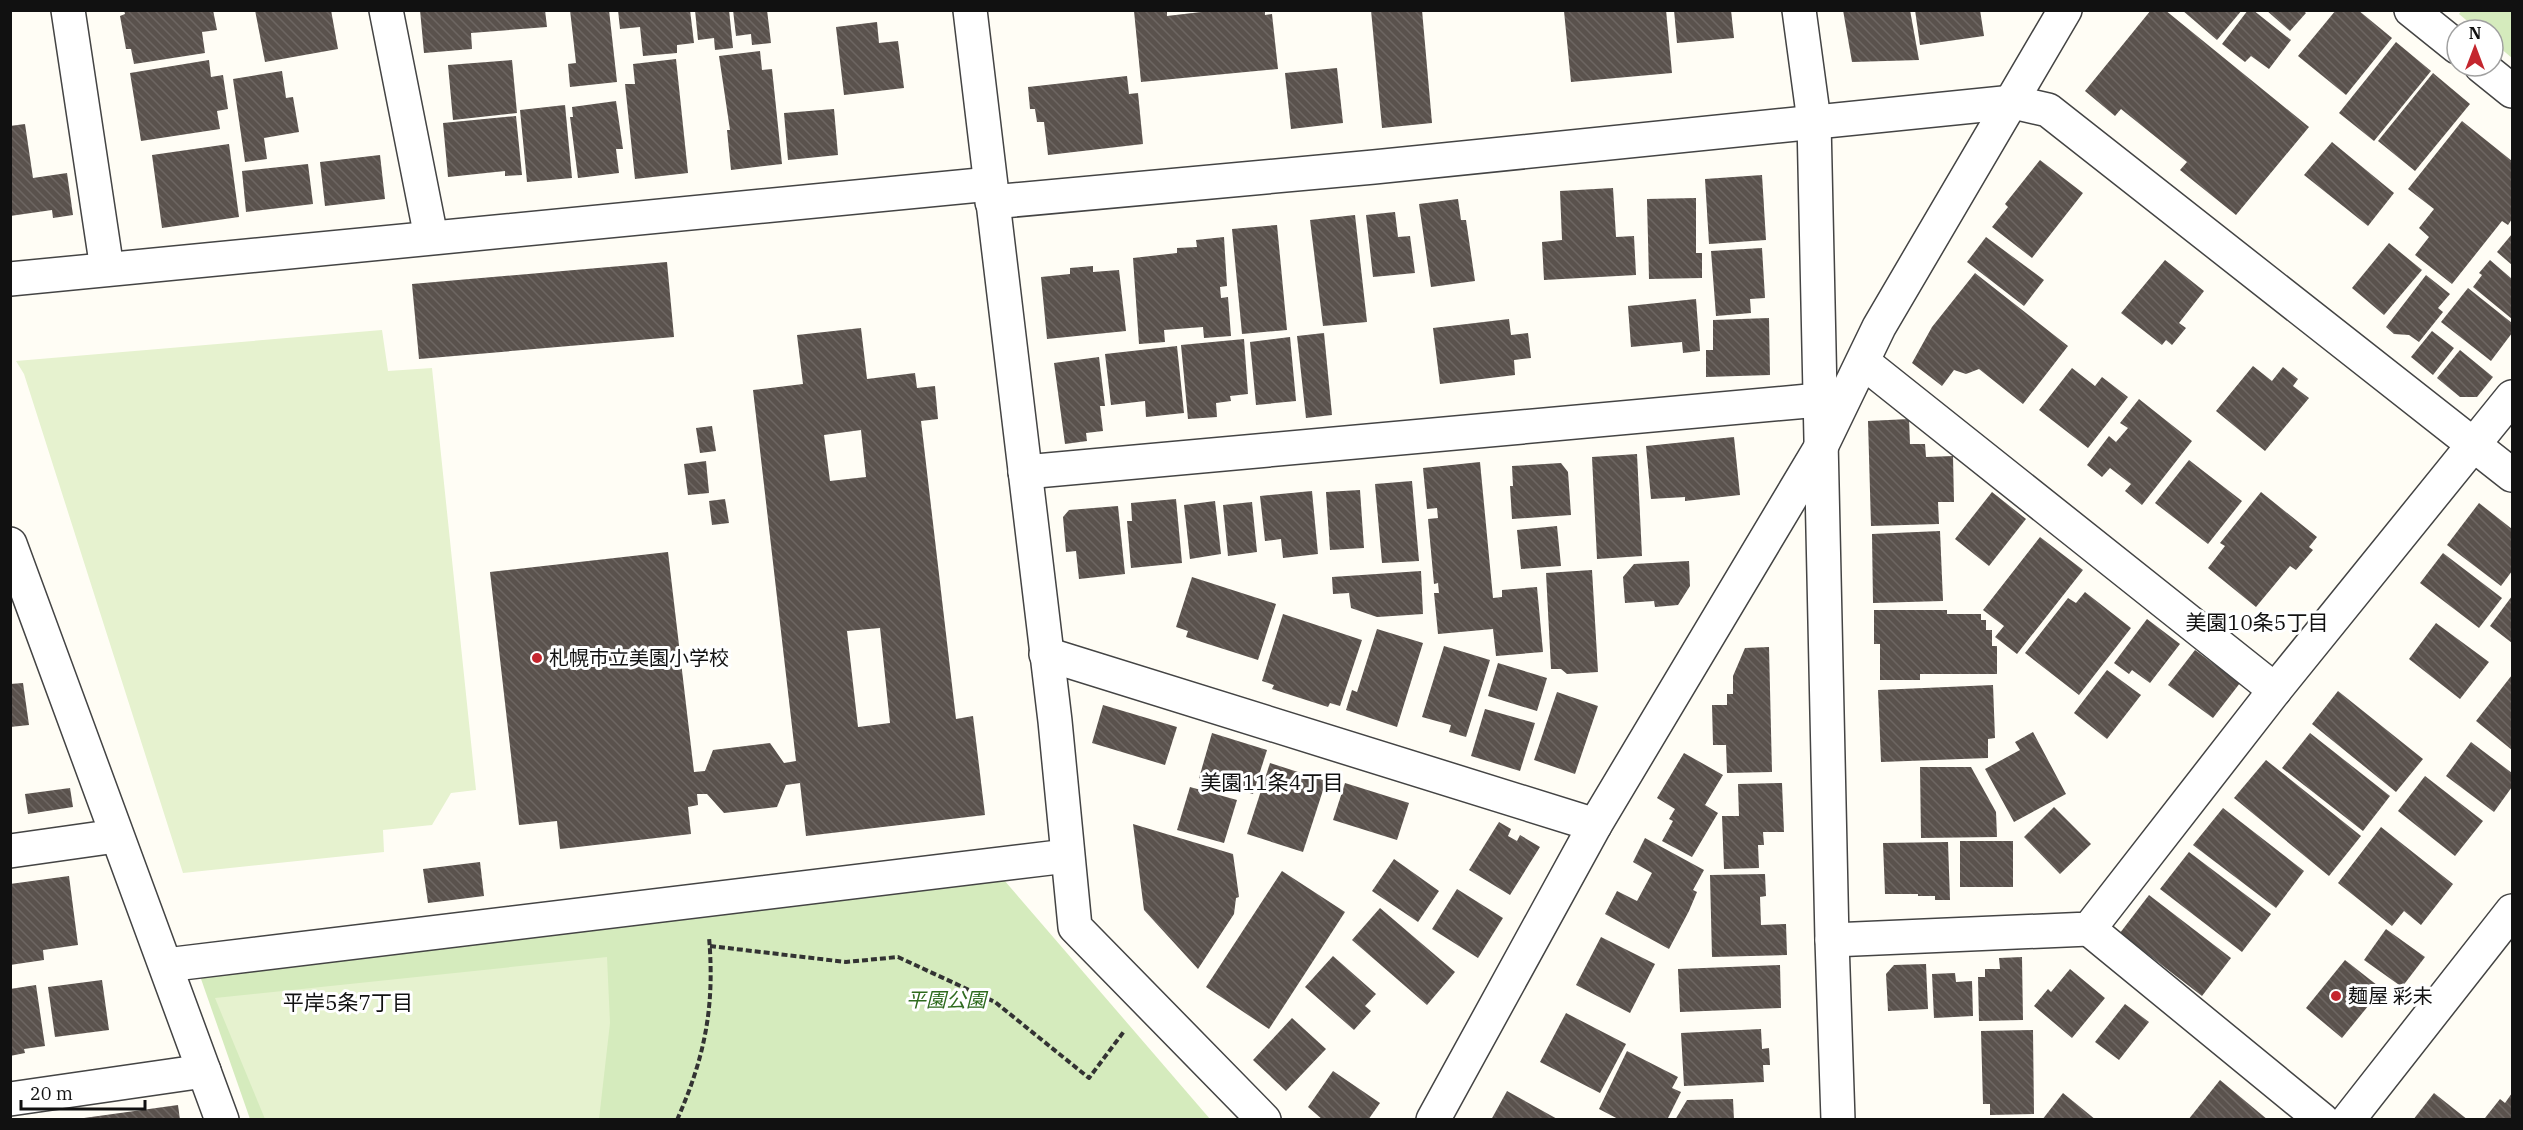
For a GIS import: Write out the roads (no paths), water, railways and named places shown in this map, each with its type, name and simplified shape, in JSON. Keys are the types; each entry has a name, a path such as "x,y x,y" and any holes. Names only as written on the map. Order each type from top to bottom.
{"street":[{"path":"68,10 107,269"},
{"path":"386,10 431,237"},
{"path":"970,10 1055,721 1075,927 1264,1119"},
{"path":"1799,10 1814,121 1838,1119"},
{"path":"1433,1119 1595,825 1821,447 1879,327 2065,10"},
{"path":"2424,14 2445,35"},
{"path":"2496,78 2512,91"},
{"path":"10,279 431,237 991,193 1362,168 2013,102 2048,110 2512,475"},
{"path":"1863,362 2275,690"},
{"path":"2089,929 2275,690 2512,397"},
{"path":"1025,472 1819,400"},
{"path":"13,559 222,1119"},
{"path":"1046,654 1595,825"},
{"path":"10,852 116,836"},
{"path":"166,965 1067,856"},
{"path":"2348,1119 2512,912"},
{"path":"1832,940 2089,929 2322,1119"},
{"path":"10,1099 204,1071"}],"place":[{"name":"札幌市立美園小学校","path":"537,658"},
{"name":"麺屋 彩未","path":"2336,996"}],"district":[{"name":"美園10条5丁目","path":"2257,623"},
{"name":"美園11条4丁目","path":"1272,783"},
{"name":"平岸5条7丁目","path":"348,1003"}],"park label":[{"name":"平園公園","path":"946,1000"}]}
